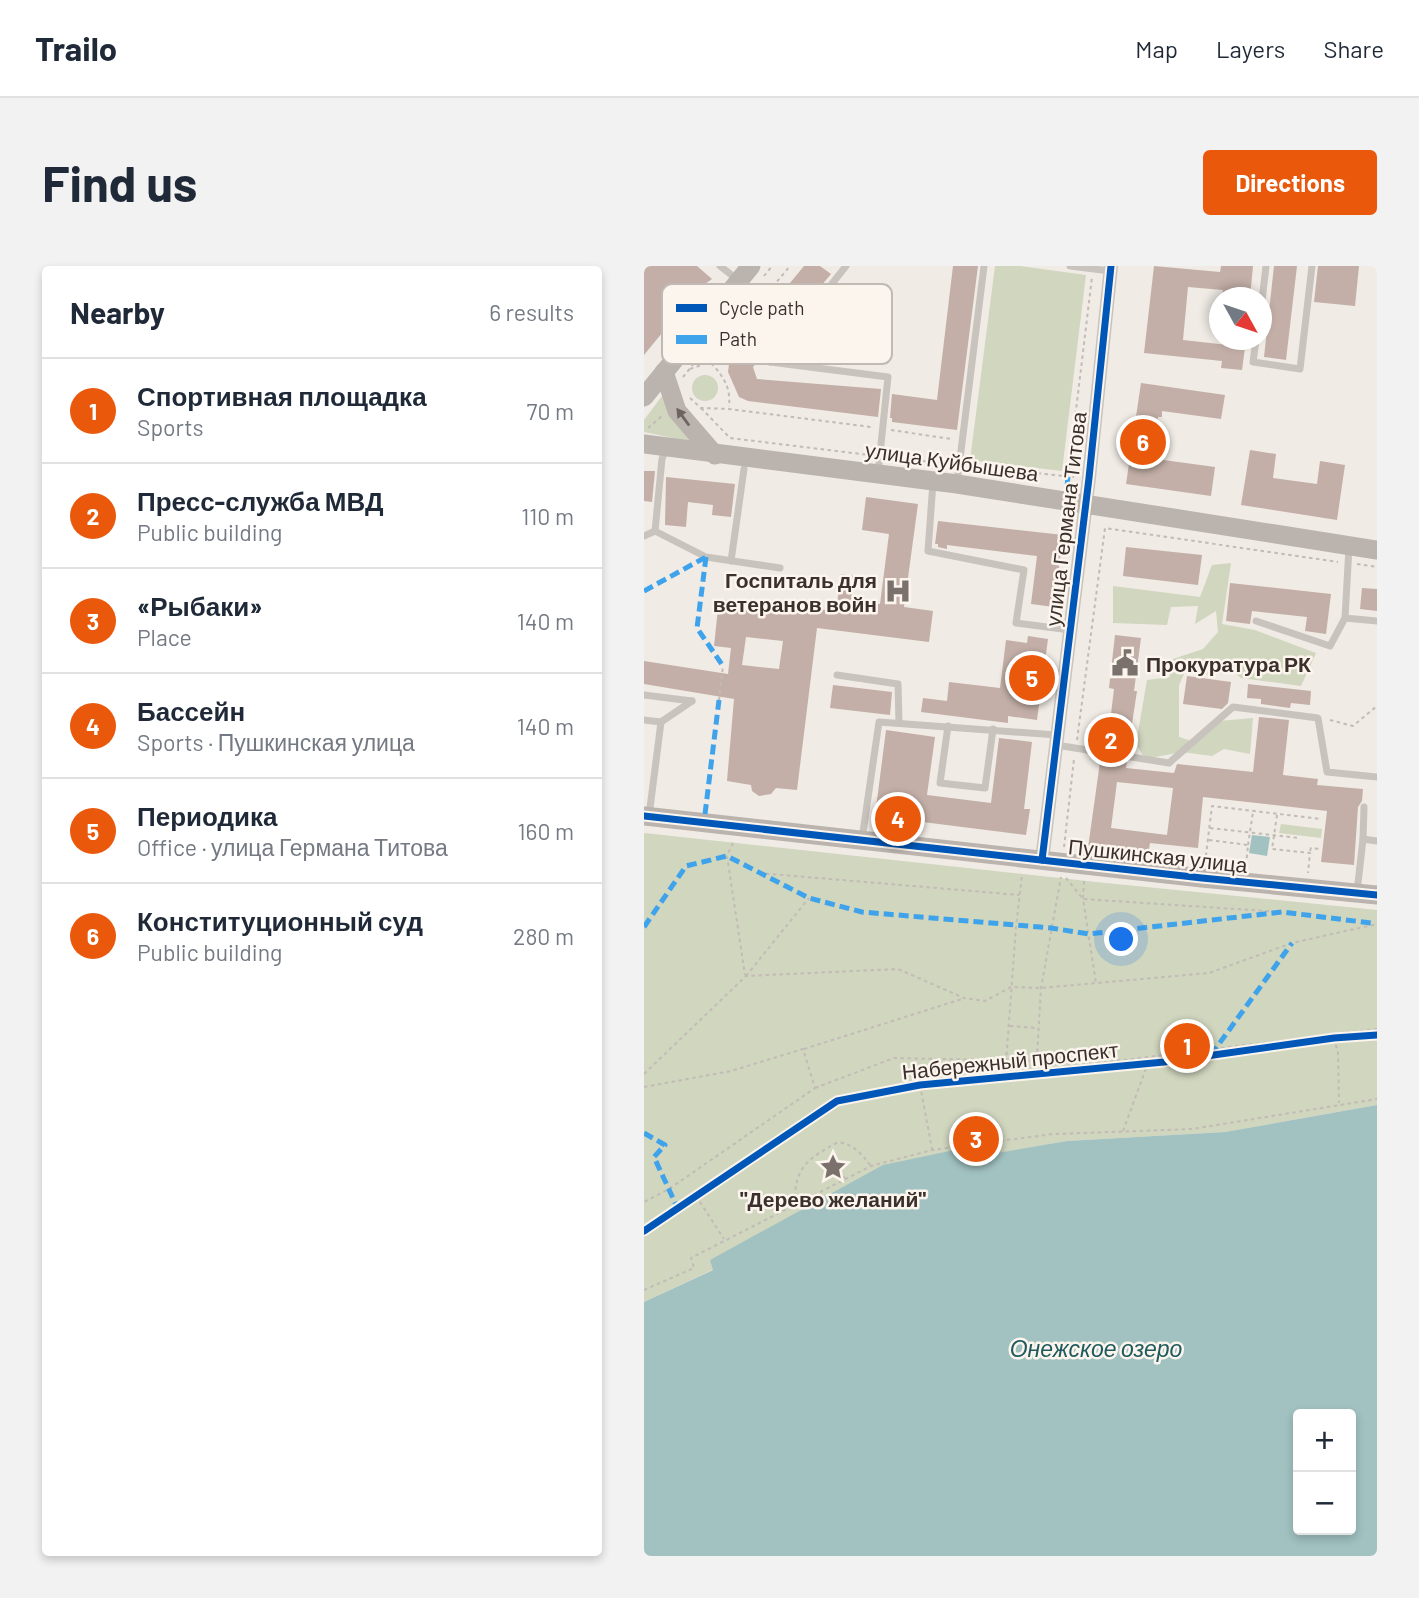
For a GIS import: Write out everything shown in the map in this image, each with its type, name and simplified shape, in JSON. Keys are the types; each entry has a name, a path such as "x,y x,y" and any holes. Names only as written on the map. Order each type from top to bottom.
{"main road":[{"path":"644,397 674,374 682,364"},
{"path":"674,374 675,406 715,455"},
{"name":"улица Куйбышева","path":"646,436 666,449 715,455 879,464 934,481 958,474 1085,503 1348,555 1377,550"},
{"name":"Пушкинская улица","path":"646,816 1377,895"}],"street":[{"name":"улица Германа Титова","path":"1042,860 1089,478 1110,269"}],"lane":[{"path":"720,266 751,274"},
{"path":"832,284 846,266"},
{"path":"958,474 984,266"},
{"path":"1070,266 1110,269"},
{"path":"1264,287 1266,266"},
{"path":"1255,350 1253,362 1300,369 1312,266"},
{"path":"786,364 888,377 879,464"},
{"path":"655,531 662,459 666,449"},
{"path":"731,561 744,469"},
{"path":"934,481 928,551 1024,570 1016,623 1070,630"},
{"path":"644,536 655,531"},
{"path":"655,531 706,558 780,568"},
{"path":"1256,621 1330,646 1345,618 1348,555"},
{"path":"1345,618 1377,621"},
{"path":"837,675 898,684 899,723"},
{"path":"644,695 692,701 661,722 644,720"},
{"path":"862,840 879,722 993,729 1057,740 1076,748 1169,763 1233,706 1318,718 1327,772 1377,777"},
{"path":"646,816 661,722"},
{"path":"948,726 940,783 985,788 993,729"},
{"path":"1357,893 1364,807"},
{"path":"1363,839 1377,841"}],"path":[{"path":"751,274 772,266"},
{"path":"775,284 790,266"},
{"path":"1068,477 1093,269"},
{"path":"689,369 693,364"},
{"path":"674,374 704,364"},
{"path":"712,364 724,378 730,394 729,409"},
{"path":"675,406 689,397 730,438 879,464 958,474 1089,478"},
{"path":"701,408 729,409 961,440"},
{"path":"644,425 646,436"},
{"path":"1063,852 1105,528 1348,555 1377,567"},
{"path":"719,699 723,666"},
{"path":"1318,718 1353,726 1377,706"},
{"path":"1202,878 1212,806 1321,819"},
{"path":"1245,873 1253,811"},
{"path":"1277,814 1272,849 1310,853"},
{"path":"1209,828 1299,838"},
{"path":"736,837 727,856 746,976"},
{"path":"1208,840 1248,845"},
{"path":"1305,888 1311,848 1320,849"},
{"path":"1005,1076 1023,868"},
{"path":"759,873 1019,895"},
{"path":"1036,1073 1041,988 1062,873 1083,899 1282,912"},
{"path":"1084,876 1083,899 1096,983"},
{"path":"644,1074 746,976 809,898"},
{"path":"746,976 898,969 964,999 985,1001 1011,987 1041,988 1209,973 1292,943 1377,924"},
{"path":"644,1087 731,1071 964,999"},
{"path":"1009,1026 1037,1028"},
{"path":"644,1202 669,1189 815,1088 894,1058 1036,1061 1074,1066 1377,1029"},
{"path":"1334,1038 1338,1053 1339,1104"},
{"path":"803,1049 815,1088"},
{"path":"1123,1132 1148,1063"},
{"path":"919,1085 932,1150"},
{"path":"644,1290 694,1268 691,1258 871,1166 932,1150 1053,1134 1192,1129 1377,1099"},
{"path":"795,1204 794,1183 804,1164 838,1142 848,1144 861,1153 871,1166"},
{"path":"833,1167 846,1179"},
{"path":"687,1203 707,1189"},
{"path":"696,1196 724,1240"}],"green space":[{"path":"995,266 1020,266 1086,275 1062,471 970,460"},
{"path":"705,375 714,379 718,388 714,397 705,401 696,397 692,388 696,379"},
{"path":"665,392 696,443 644,432 644,420"},
{"path":"1231,563 1222,624 1255,630 1316,653 1301,686 1241,678 1233,672 1210,675 1185,672 1179,685 1179,737 1195,742 1219,721 1253,718 1250,754 1224,749 1212,756 1182,752 1145,759 1136,744 1147,680 1170,677 1167,661 1203,649 1218,632 1216,611 1195,624 1198,606 1171,607 1167,625 1113,623 1113,586 1200,597 1212,565"},
{"path":"1281,824 1322,829 1321,838 1279,833"},
{"path":"644,833 1377,910 1377,1105 1225,1132 1067,1141 973,1158 969,1147 710,1260 714,1269 644,1302"}],"water":[{"path":"1252,835 1270,837 1267,856 1249,853"},
{"name":"Онежское озеро","path":"1377,1105 1377,1556 644,1556 644,1302 713,1270 710,1260 883,1165 969,1147 974,1157 1067,1141 1225,1132"}],"building":[{"path":"644,266 697,266 712,279 705,284 662,284 662,333 644,355"},
{"path":"804,266 820,266 831,274 823,284 789,284"},
{"path":"953,266 978,266 957,430 892,422 892,394 937,400"},
{"path":"1154,266 1220,272 1221,266 1253,266 1251,287 1188,287 1183,340 1209,343 1209,350 1245,350 1242,370 1221,368 1222,361 1144,353"},
{"path":"1274,266 1297,266 1286,360 1264,357 1265,350 1272,350"},
{"path":"1318,266 1359,266 1355,306 1314,302"},
{"path":"729,364 756,364 753,367 757,379 881,389 878,417 748,401 739,397 728,372"},
{"path":"1141,383 1225,395 1221,419 1162,411 1162,417 1158,417 1153,453 1157,454 1156,459 1215,467 1211,496 1126,484"},
{"path":"1250,450 1276,454 1273,478 1317,484 1320,461 1345,465 1337,520 1241,505"},
{"path":"644,471 655,471 652,502 644,501"},
{"path":"666,477 735,484 731,517 712,515 713,505 688,502 686,527 665,525"},
{"path":"866,497 918,504 904,607 933,611 929,642 817,628 797,790 776,788 771,794 759,796 752,791 751,785 727,781 734,699 644,684 644,661 728,674 731,648 714,646 719,599 749,603 748,608 786,612 786,605 836,611 841,574 855,576 851,600 880,604 889,534 862,530","holes":["746,637 783,641 779,669 742,665"]},
{"path":"938,521 1063,535 1054,607 1031,604 1037,556 947,545 947,549 938,547 938,544 935,544"},
{"path":"1126,547 1202,555 1198,585 1123,576"},
{"path":"1230,583 1331,594 1326,634 1305,631 1307,617 1252,611 1250,624 1226,621"},
{"path":"1362,588 1377,589 1377,611 1360,609"},
{"path":"1115,635 1141,638 1134,691 1137,691 1128,750 1107,747 1114,689 1109,688"},
{"path":"1028,636 1048,639 1037,720 1008,716 1008,723 921,712 923,698 947,701 949,682 1000,688 1006,640 1027,643"},
{"path":"1187,676 1231,682 1228,703 1222,709 1183,704"},
{"path":"1248,684 1311,691 1310,705 1291,703 1290,708 1261,704 1261,699 1247,698"},
{"path":"833,685 892,692 890,715 830,708"},
{"path":"1259,717 1289,720 1283,775 1318,779 1317,785 1363,789 1362,801 1358,807 1354,865 1321,862 1327,811 1203,797 1198,848 1150,843 1148,856 1088,848 1100,762 1106,763 1106,759 1127,762 1126,768 1174,773 1177,764 1253,772","holes":["1117,782 1173,788 1167,835 1111,828"]},
{"path":"886,730 935,737 927,795 991,803 999,738 1032,742 1024,809 1030,809 1026,835 875,816"}],"marked path":[{"path":"1064,514 1068,477"},
{"path":"706,557 697,628 723,666"},
{"path":"644,591 706,557"},
{"path":"705,814 719,700"},
{"path":"644,927 686,866 727,856 809,898 862,912 1051,928 1089,934 1282,912 1371,923"},
{"path":"1211,1055 1292,943"},
{"path":"644,1133 665,1145 654,1157 678,1209"}],"cycle path":[{"path":"1042,860 1089,478 1111,266"},
{"path":"644,816 1377,895"},
{"name":"Набережный проспект","path":"644,1231 837,1101 920,1085 1164,1062 1334,1038 1377,1035"}],"place":[{"name":"Конституционный суд","path":"1143,442"},
{"name":"Госпиталь для ветеранов войн","path":"898,591"},
{"name":"Прокуратура РК","path":"1125,663"},
{"name":"Периодика","path":"1032,678"},
{"name":"Пресс-служба МВД","path":"1111,740"},
{"name":"Бассейн","path":"898,819"},
{"name":"Спортивная площадка","path":"1187,1046"},
{"name":"«Рыбаки»","path":"976,1139"},
{"name":"\"Дерево желаний\"","path":"833,1167"}]}
